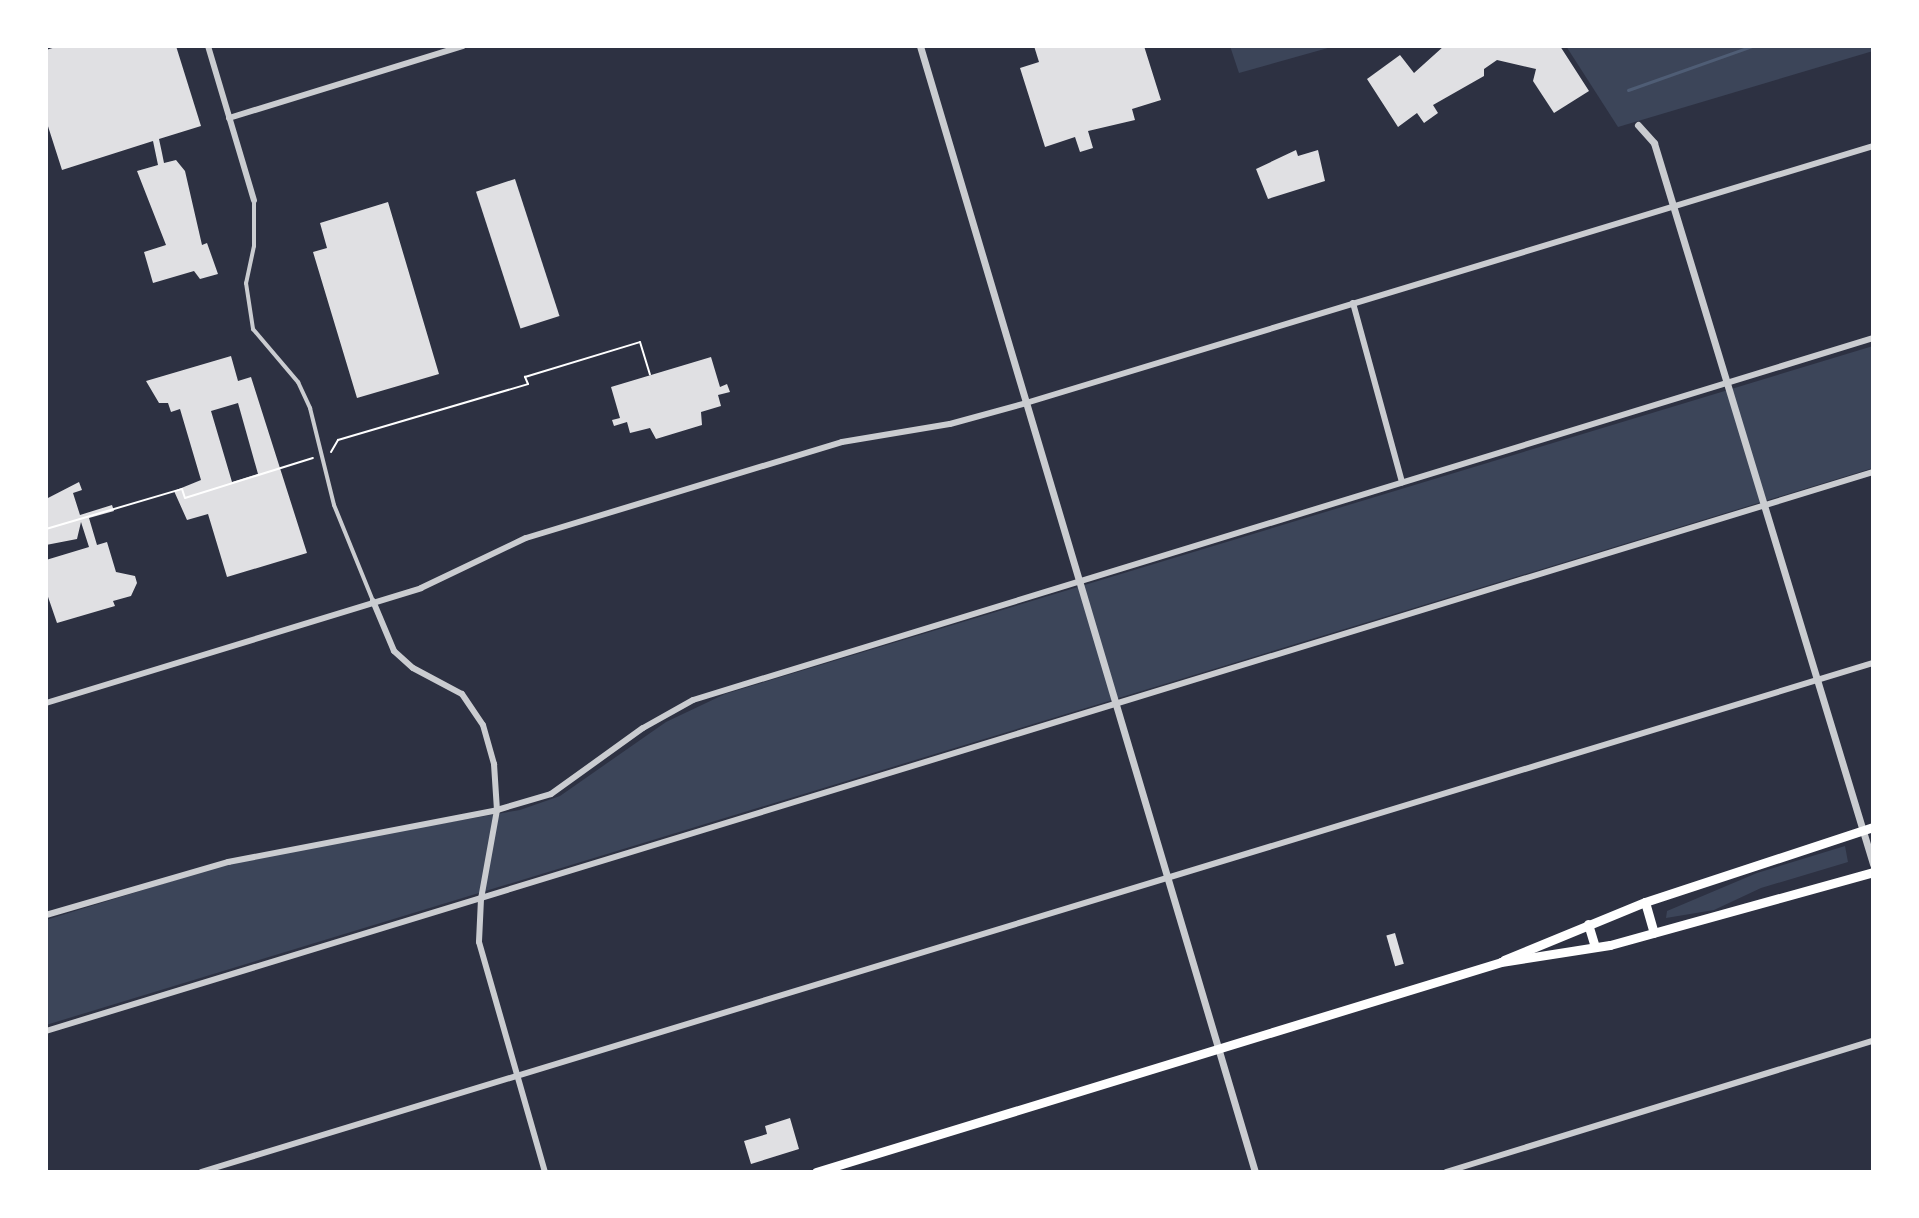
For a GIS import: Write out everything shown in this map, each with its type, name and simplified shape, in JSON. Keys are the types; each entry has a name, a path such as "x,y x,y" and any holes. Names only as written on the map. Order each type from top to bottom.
{"main road":[{"path":"816,1172 1501,962 1645,902 1868,829"},
{"path":"1501,962 1595,947 1654,933 1873,872"},
{"path":"1645,902 1654,933"},
{"path":"1588,924 1595,947"}],"street":[{"path":"208,46 254,200 254,246 246,306 262,344 298,382 323,456 334,505 394,651 413,668 462,694 483,725 494,764 497,810 481,899 483,970 545,1172"},
{"path":"229,118 463,46"},
{"path":"920,46 1255,1172"},
{"path":"1638,125 1654,143 1818,680 1868,829 1873,864"},
{"path":"46,703 443,580 526,538 842,442 950,424 1026,403 1873,146"},
{"path":"1353,303 1402,482"},
{"path":"46,915 228,862 497,810 551,794 578,779 643,728 693,700 1873,338"},
{"path":"46,1031 1873,472"},
{"path":"201,1172 1873,663"},
{"path":"1446,1172 1873,1041"}],"path":[{"path":"46,529 182,489 185,498 323,456 338,440 528,384 525,377 640,342 650,375"}],"shaded area":[{"path":"1230,46 1335,46 1239,73"},
{"path":"1566,46 1873,46 1873,51 1618,127"},
{"path":"1873,346 1873,468 46,1025 46,920 253,856 520,810 560,796 666,722 725,694"},
{"path":"1845,846 1848,862 1761,888 1714,910 1666,918 1667,911 1757,873"}],"building":[{"path":"59,46 176,46 201,126 159,139 164,163 176,160 185,171 202,245 207,243 218,274 200,279 194,271 153,283 144,252 166,245 137,171 158,165 153,141 62,170 46,120 46,50"},
{"path":"1034,46 1144,46 1161,100 1132,109 1135,120 1088,131 1093,148 1080,152 1075,137 1045,147 1020,68 1039,62"},
{"path":"1444,46 1560,46 1589,91 1554,113 1533,81 1536,69 1497,60 1484,69 1484,76 1433,105 1438,113 1424,123 1417,113 1398,127 1367,79 1400,55 1414,73"},
{"path":"1296,150 1298,156 1318,150 1325,181 1268,199 1256,169"},
{"path":"515,179 559,316 521,329 476,192"},
{"path":"388,202 439,374 357,398 313,252 327,248 320,223"},
{"path":"231,356 238,381 251,377 307,553 227,577 208,514 187,520 174,491 201,480 180,409 171,412 168,403 159,403 146,381","holes":["238,403 258,474 232,482 211,411"]},
{"path":"711,357 720,387 727,384 730,392 718,395 721,406 701,412 702,425 656,439 650,428 630,433 627,422 614,426 612,420 620,418 611,387"},
{"path":"79,482 82,490 73,493 80,515 112,505 114,511 89,518 97,545 107,542 116,572 135,576 137,583 131,596 113,601 115,606 57,623 46,591 46,560 89,547 81,522 77,539 46,545 46,499"},
{"path":"1395,933 1404,964 1395,966 1386,935"},
{"path":"790,1118 799,1149 751,1164 744,1141 767,1134 765,1126"}],"waterway":[{"path":"1628,90 1752,46"}]}
